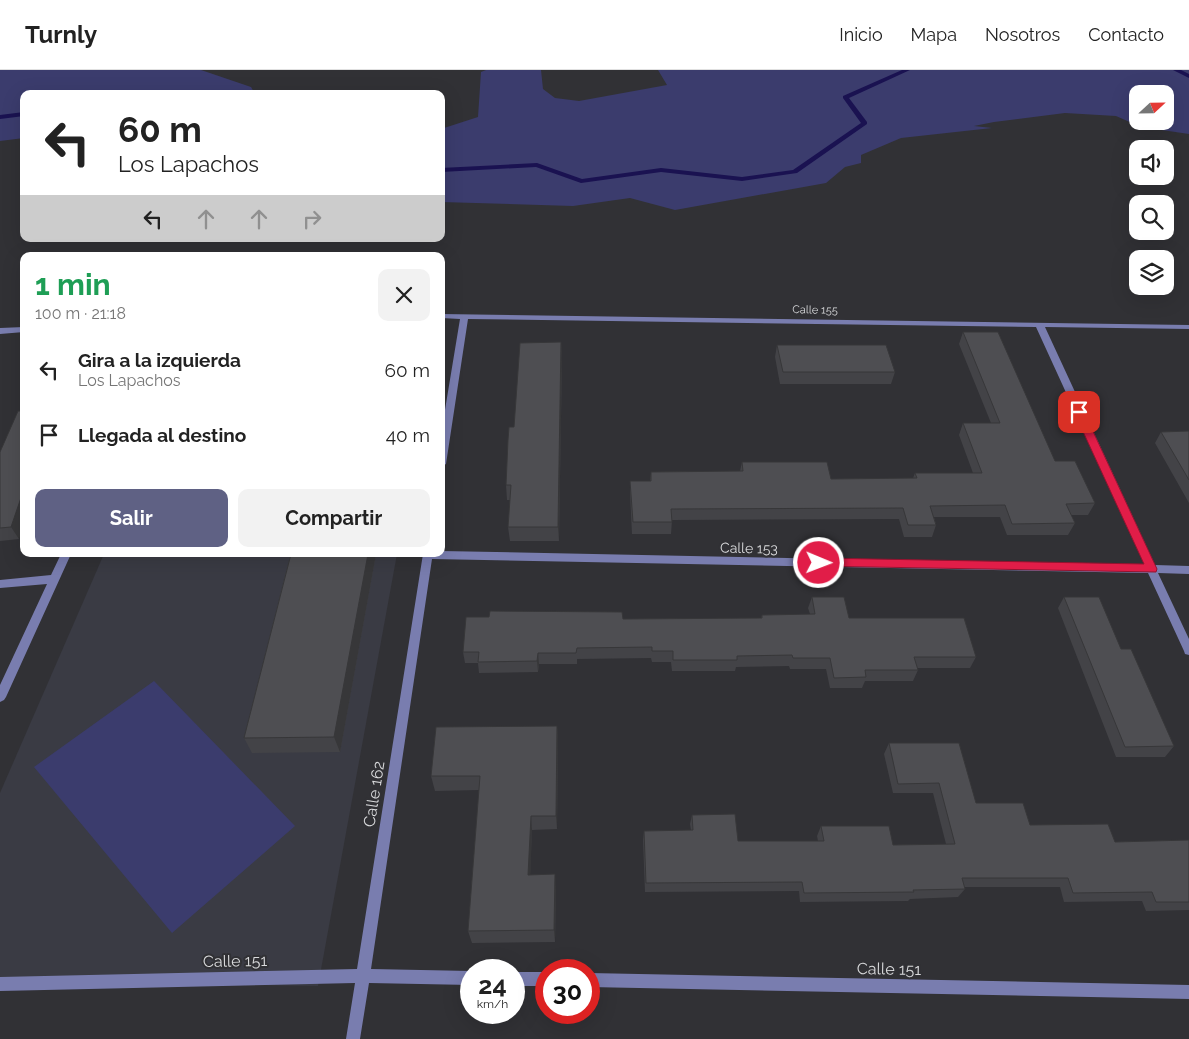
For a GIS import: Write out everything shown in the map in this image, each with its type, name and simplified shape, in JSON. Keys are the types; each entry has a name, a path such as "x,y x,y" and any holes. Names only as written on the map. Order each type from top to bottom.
{"street":[{"name":"Calle 155","path":"445,316 1189,327"},
{"path":"445,438 464,316"},
{"path":"1039,324 1189,650"},
{"path":"0,331 20,329"},
{"name":"Calle 153","path":"445,555 1189,570"},
{"path":"0,697 65,557"},
{"name":"Calle 162","path":"353,1039 428,557"},
{"path":"0,584 54,579"},
{"name":"Calle 151","path":"0,984 363,976 460,978"},
{"name":"Calle 151","path":"600,980 1189,992"}],"shaded area":[{"path":"0,70 201,70 251,87 253,90 20,90 20,138 0,141"},
{"path":"486,70 541,70 543,89 555,98 579,101 667,85 658,70 1189,70 1189,134 1162,130 1174,130 1174,85 1129,85 1129,122 1116,116 1065,113 974,126 992,128 901,138 861,155 861,163 845,167 826,183 675,210 630,198 573,206 445,202 445,128 478,117 481,72"},
{"path":"103,557 396,557 318,986 0,981 0,793"},
{"path":"154,681 295,826 172,933 34,767"}],"building":[{"path":"963,332 998,332 1055,461 1075,461 1095,503 1066,504 1075,523 1012,524 1005,505 930,506 936,525 908,525 903,508 671,509 672,522 633,522 630,481 651,481 651,472 743,471 742,462 827,462 831,479 917,478 915,473 982,473 963,423 1000,423"},
{"path":"561,342 558,527 508,527 511,485 506,485 508,440 509,427 514,427 520,343"},
{"path":"777,345 886,345 895,372 783,372"},
{"path":"18,411 20,411 20,501 11,527 0,528 0,452"},
{"path":"1189,431 1189,480 1161,432"},
{"path":"290,557 367,557 334,737 244,738"},
{"path":"812,597 844,597 849,618 964,618 976,657 914,657 918,670 865,670 866,677 834,678 830,658 793,658 792,655 737,656 737,660 673,660 673,651 652,651 652,647 577,648 576,653 538,653 537,661 478,662 479,652 463,652 466,617 489,617 490,611 622,612 623,619 762,618 762,615 815,614"},
{"path":"1064,597 1099,597 1121,649 1131,649 1174,746 1125,747"},
{"path":"557,726 556,816 531,816 528,875 555,874 554,930 468,931 480,776 431,776 436,727"},
{"path":"889,743 959,743 976,803 1023,803 1030,825 1108,824 1115,842 1189,840 1189,902 1156,902 1152,892 1073,893 1068,878 962,878 965,889 913,890 914,892 804,893 802,882 646,883 644,831 693,830 692,815 735,814 738,841 824,841 821,826 889,826 893,845 955,844 939,783 898,784"}],"waterway":[{"path":"445,170 537,165 581,181 661,170 742,179 795,172 865,123 845,97 907,70"},
{"path":"1176,70 1189,76"},
{"path":"0,117 20,114"}],"route":[{"path":"819,563 1152,569 1079,412"}]}
